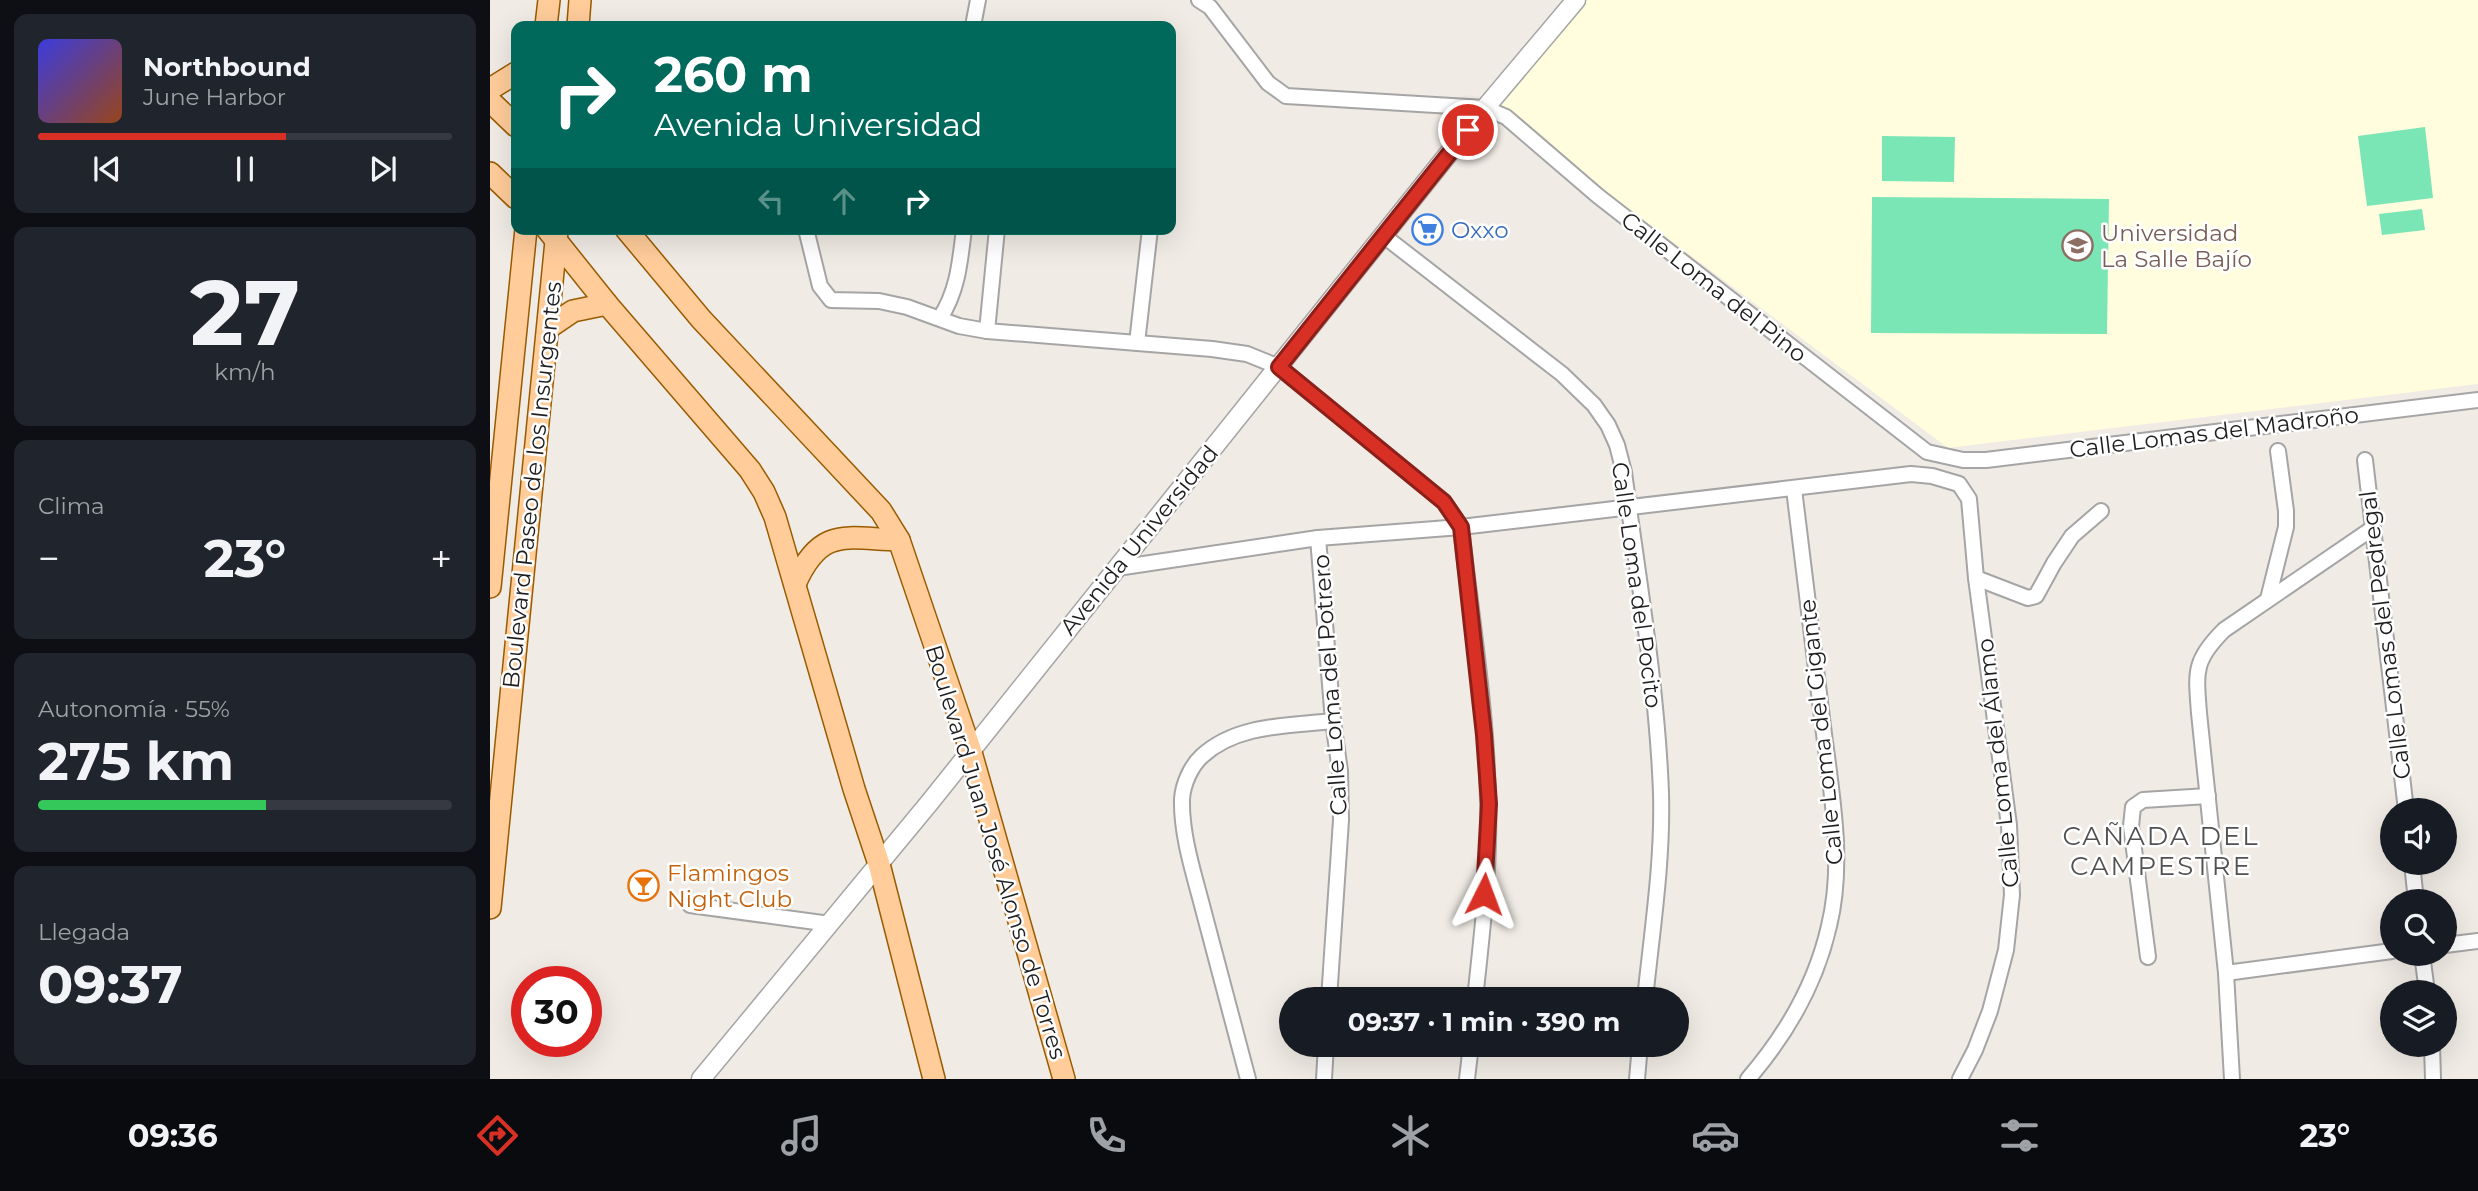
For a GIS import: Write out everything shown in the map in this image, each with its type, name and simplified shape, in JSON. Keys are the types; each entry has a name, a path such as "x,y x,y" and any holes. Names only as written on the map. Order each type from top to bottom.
{"main road":[{"path":"547,21 549,0"},
{"path":"578,21 580,0"},
{"path":"490,89 511,76"},
{"path":"490,101 511,121"},
{"path":"490,173 511,193"},
{"name":"Boulevard Paseo de los Insurgentes","path":"490,587 525,235"},
{"name":"Boulevard Paseo de los Insurgentes","path":"490,908 548,328 554,235"},
{"path":"555,235 607,304 750,470 764,492 775,517 854,789 879,864 934,1079"},
{"name":"Boulevard Juan José Alonso de Torres","path":"631,235 701,319 881,511 899,540 971,749 1007,887 1064,1079"},
{"path":"548,328 573,311 607,304"},
{"path":"795,584 802,568 813,555 835,539 848,537 899,540"}],"street":[{"path":"974,21 978,0"},
{"path":"1199,0 1210,7 1268,83 1286,96 1485,108"},
{"name":"Avenida Universidad","path":"701,1079 831,924 1485,108 1576,0"},
{"name":"Calle Loma del Pino","path":"1485,108 1506,117 1598,196 1912,442 1927,452 1949,458"},
{"path":"807,235 820,286 831,300 879,302 907,307 959,326 987,331 1247,354 1279,367 1444,502 1461,527 1489,804 1476,987"},
{"path":"940,318 951,297 959,272 963,235"},
{"path":"987,331 996,235"},
{"path":"1137,343 1149,235"},
{"name":"Calle Loma del Pocito","path":"1384,236 1562,374 1594,405 1608,425 1617,445 1624,471 1650,662 1661,796 1646,987"},
{"name":"Calle Lomas del Madroño","path":"1949,458 1986,460 2478,400"},
{"path":"2268,599 2286,527 2278,452"},
{"name":"Calle Lomas del Pedregal","path":"2365,460 2405,798"},
{"name":"Calle Loma del Álamo","path":"1794,489 1911,474 1932,476 1959,484 1969,499 1976,578 2009,825 2012,895 2006,950 1990,1011 1961,1079"},
{"path":"1117,568 1318,538 1461,527 1794,489"},
{"name":"Calle Loma del Gigante","path":"1748,1079 1771,1052 1803,999 1829,928 1835,896 1837,858 1831,793 1794,489"},
{"path":"1976,578 2028,598 2036,596 2073,536 2101,512"},
{"path":"2232,1079 2226,973 2196,678 2199,662 2207,648 2224,630 2373,528"},
{"name":"Calle Loma del Potrero","path":"1318,538 1333,721 1340,771 1341,820 1330,987"},
{"path":"1248,1079 1185,830 1182,798 1187,776 1200,757 1224,740 1246,732 1333,721"},
{"path":"2148,957 2131,826 2133,807 2143,800 2208,796"},
{"path":"690,905 831,924"},
{"path":"2457,944 2478,941"},
{"path":"2226,973 2380,953"},
{"path":"1324,1079 1325,1057"},
{"path":"1467,1079 1470,1057"},
{"path":"1637,1079 1639,1057"},
{"path":"2432,1057 2433,1079"}],"shaded area":[{"name":"Universidad La Salle Bajío","path":"1582,0 2478,0 2478,384 1948,448 1492,107"}],"green space":[{"path":"2425,127 2433,198 2367,206 2358,136"},
{"path":"1882,136 1955,137 1954,182 1882,181"},
{"path":"1872,197 2109,199 2107,334 1871,333"},
{"path":"2422,209 2425,230 2382,235 2379,214"}],"place":[{"name":"Oxxo","path":"1428,230"},
{"name":"Universidad La Salle Bajío","path":"2078,246"},
{"name":"Flamingos Night Club","path":"644,886"}],"district":[{"name":"CAÑADA DEL CAMPESTRE","path":"2161,851"}],"route":[{"path":"1468,130 1279,367 1444,502 1461,527 1489,804 1484,894"}]}
